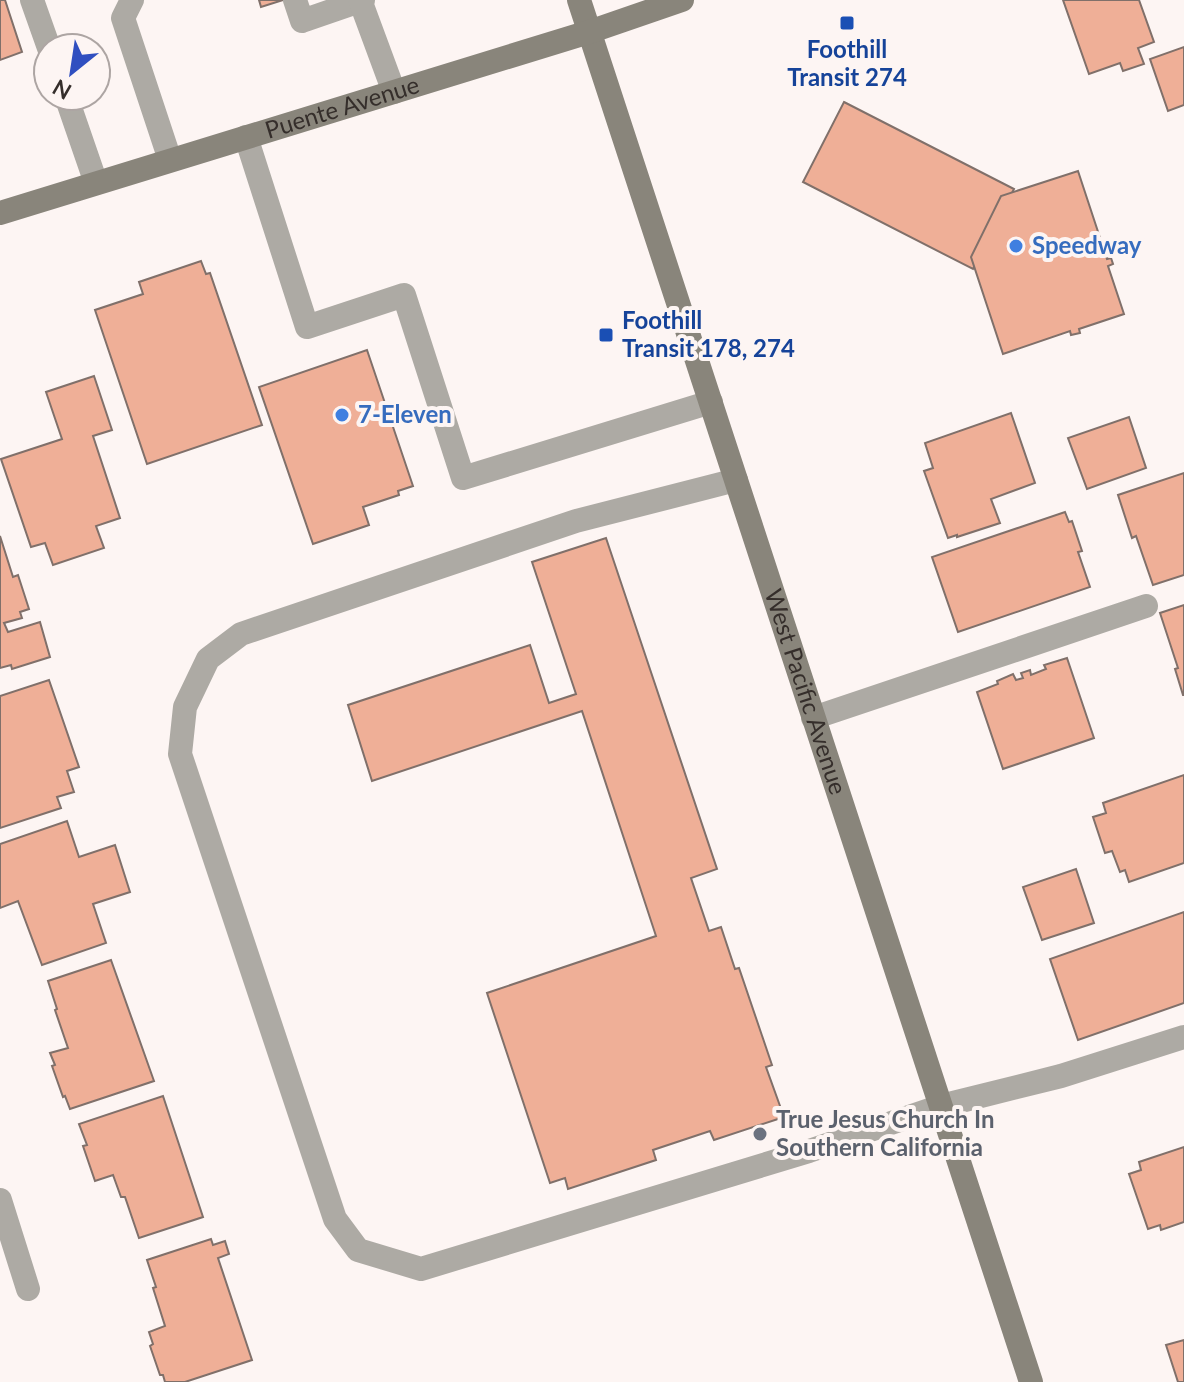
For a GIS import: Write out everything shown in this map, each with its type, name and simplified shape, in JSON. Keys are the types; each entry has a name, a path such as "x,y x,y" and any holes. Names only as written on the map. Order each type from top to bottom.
{"main road":[{"name":"West Pacific Avenue","path":"579,0 1031,1382"},
{"name":"Puente Avenue","path":"0,213 589,32 682,0"}],"street":[{"path":"32,0 43,32"},
{"path":"132,0 123,18 170,160"},
{"path":"295,0 302,21 328,5 361,0 394,92"},
{"path":"72,112 96,183"},
{"path":"246,137 307,327 404,295 463,478 711,402"},
{"path":"736,480 576,521 351,596 241,634 208,659 185,707 180,754 335,1219 358,1250 421,1269 809,1151 941,1106 1061,1076 1184,1037"},
{"path":"813,718 1146,606"},
{"path":"0,1200 28,1289"}],"building":[{"path":"0,0 5,0 22,52 0,60"},
{"path":"259,0 283,0 261,7"},
{"path":"1063,0 1139,0 1154,42 1138,48 1144,64 1123,71 1120,63 1089,74"},
{"path":"1184,47 1184,105 1168,111 1150,59"},
{"path":"844,102 1014,189 973,269 803,182"},
{"path":"1078,171 1107,259 1111,258 1113,264 1108,266 1124,314 1079,329 1080,333 1071,335 1070,331 1003,354 971,257 1001,196"},
{"path":"201,261 206,274 210,273 262,425 147,464 95,310 143,294 139,282"},
{"path":"367,350 413,486 398,491 399,495 363,507 369,525 313,544 259,387"},
{"path":"94,376 112,430 93,436 120,518 96,526 104,548 53,565 45,543 31,547 1,459 62,439 46,392"},
{"path":"1011,413 1035,483 991,499 1000,523 948,538 924,471 933,468 925,443"},
{"path":"1129,417 1146,468 1087,489 1068,438"},
{"path":"1184,473 1184,575 1153,585 1136,536 1132,538 1118,495"},
{"path":"1065,512 1069,522 1072,521 1082,551 1078,552 1090,587 958,632 932,557"},
{"path":"0,536 13,577 18,575 29,609 20,612 22,618 4,623 8,632 40,622 50,657 12,669 11,665 0,668"},
{"path":"606,538 717,869 691,878 709,931 721,927 735,969 739,968 772,1065 766,1067 784,1117 714,1140 710,1131 653,1150 656,1160 568,1189 565,1178 550,1183 487,993 656,936 582,711 372,781 348,705 530,645 549,703 576,694 532,562"},
{"path":"1184,605 1183,695 1175,669 1178,668 1160,613"},
{"path":"1067,658 1094,738 1003,769 977,692 1013,674 1016,680 1023,678 1021,673 1030,670 1031,675 1046,669 1044,665"},
{"path":"49,680 79,767 67,771 74,792 57,797 61,808 0,828 0,696"},
{"path":"1184,775 1184,863 1129,882 1125,870 1120,872 1112,851 1105,853 1093,817 1106,813 1103,803"},
{"path":"67,821 79,857 115,845 130,892 93,904 106,943 42,965 18,901 0,908 0,844"},
{"path":"1076,869 1094,923 1042,940 1023,887"},
{"path":"1184,912 1184,1003 1078,1040 1050,959"},
{"path":"111,960 154,1081 70,1109 52,1066 55,1065 50,1053 68,1048 48,981"},
{"path":"163,1096 203,1217 139,1238 125,1197 121,1197 113,1175 95,1181 79,1124"},
{"path":"1184,1147 1184,1222 1161,1230 1160,1225 1148,1229 1129,1174 1141,1170 1139,1162"},
{"path":"211,1239 213,1245 225,1241 229,1254 218,1258 252,1360 185,1382 165,1382 150,1346 153,1344 149,1332 165,1326 147,1260"},
{"path":"1184,1340 1184,1382 1178,1382 1166,1345"}],"place":[{"name":"Foothill Transit 274","path":"847,23"},
{"name":"Speedway","path":"1016,246"},
{"name":"Foothill Transit 178, 274","path":"606,335"},
{"name":"7-Eleven","path":"342,415"},
{"name":"True Jesus Church In Southern California","path":"760,1134"}]}
